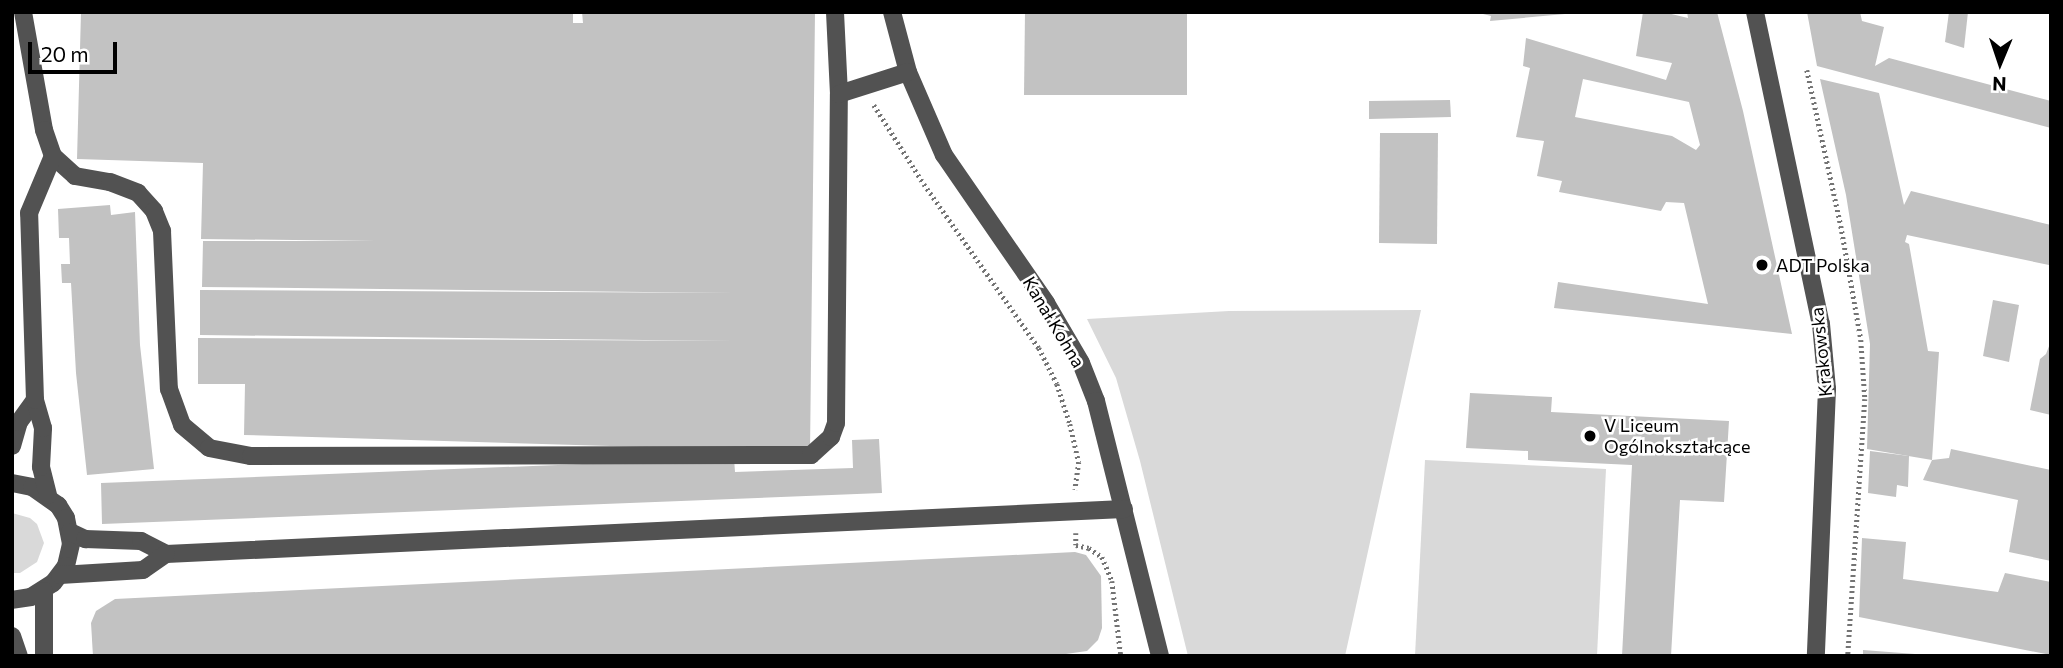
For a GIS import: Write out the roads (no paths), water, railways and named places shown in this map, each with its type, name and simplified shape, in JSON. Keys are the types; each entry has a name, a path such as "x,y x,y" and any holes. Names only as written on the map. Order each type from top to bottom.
{"street":[{"path":"23,12 44,130 53,156 75,176 110,182 138,193 154,211 162,231 169,390 183,425 209,449 251,456 811,455 831,437 836,423 839,94 835,12"},
{"name":"Kanał Kohna","path":"892,12 908,72 944,155 1046,303 1081,363 1096,401 1160,656"},
{"name":"Krakowska","path":"1755,12 1821,324 1827,389 1816,656"},
{"path":"839,94 908,72"},
{"path":"12,600 31,597 44,590 60,575 69,555 70,532 66,518 48,495 41,467 43,428 35,400 29,213 53,156"},
{"path":"12,446 19,422 35,400"},
{"path":"12,483 32,487 48,495"},
{"path":"70,532 85,539 141,541 166,554 1124,509"},
{"path":"60,575 143,570 166,554"},
{"path":"44,590 41,611 44,656"},
{"path":"12,636 19,656"}],"place":[{"name":"ADT Polska","path":"1762,265"},
{"name":"V Liceum Ogólnokształcące","path":"1590,436"}]}
